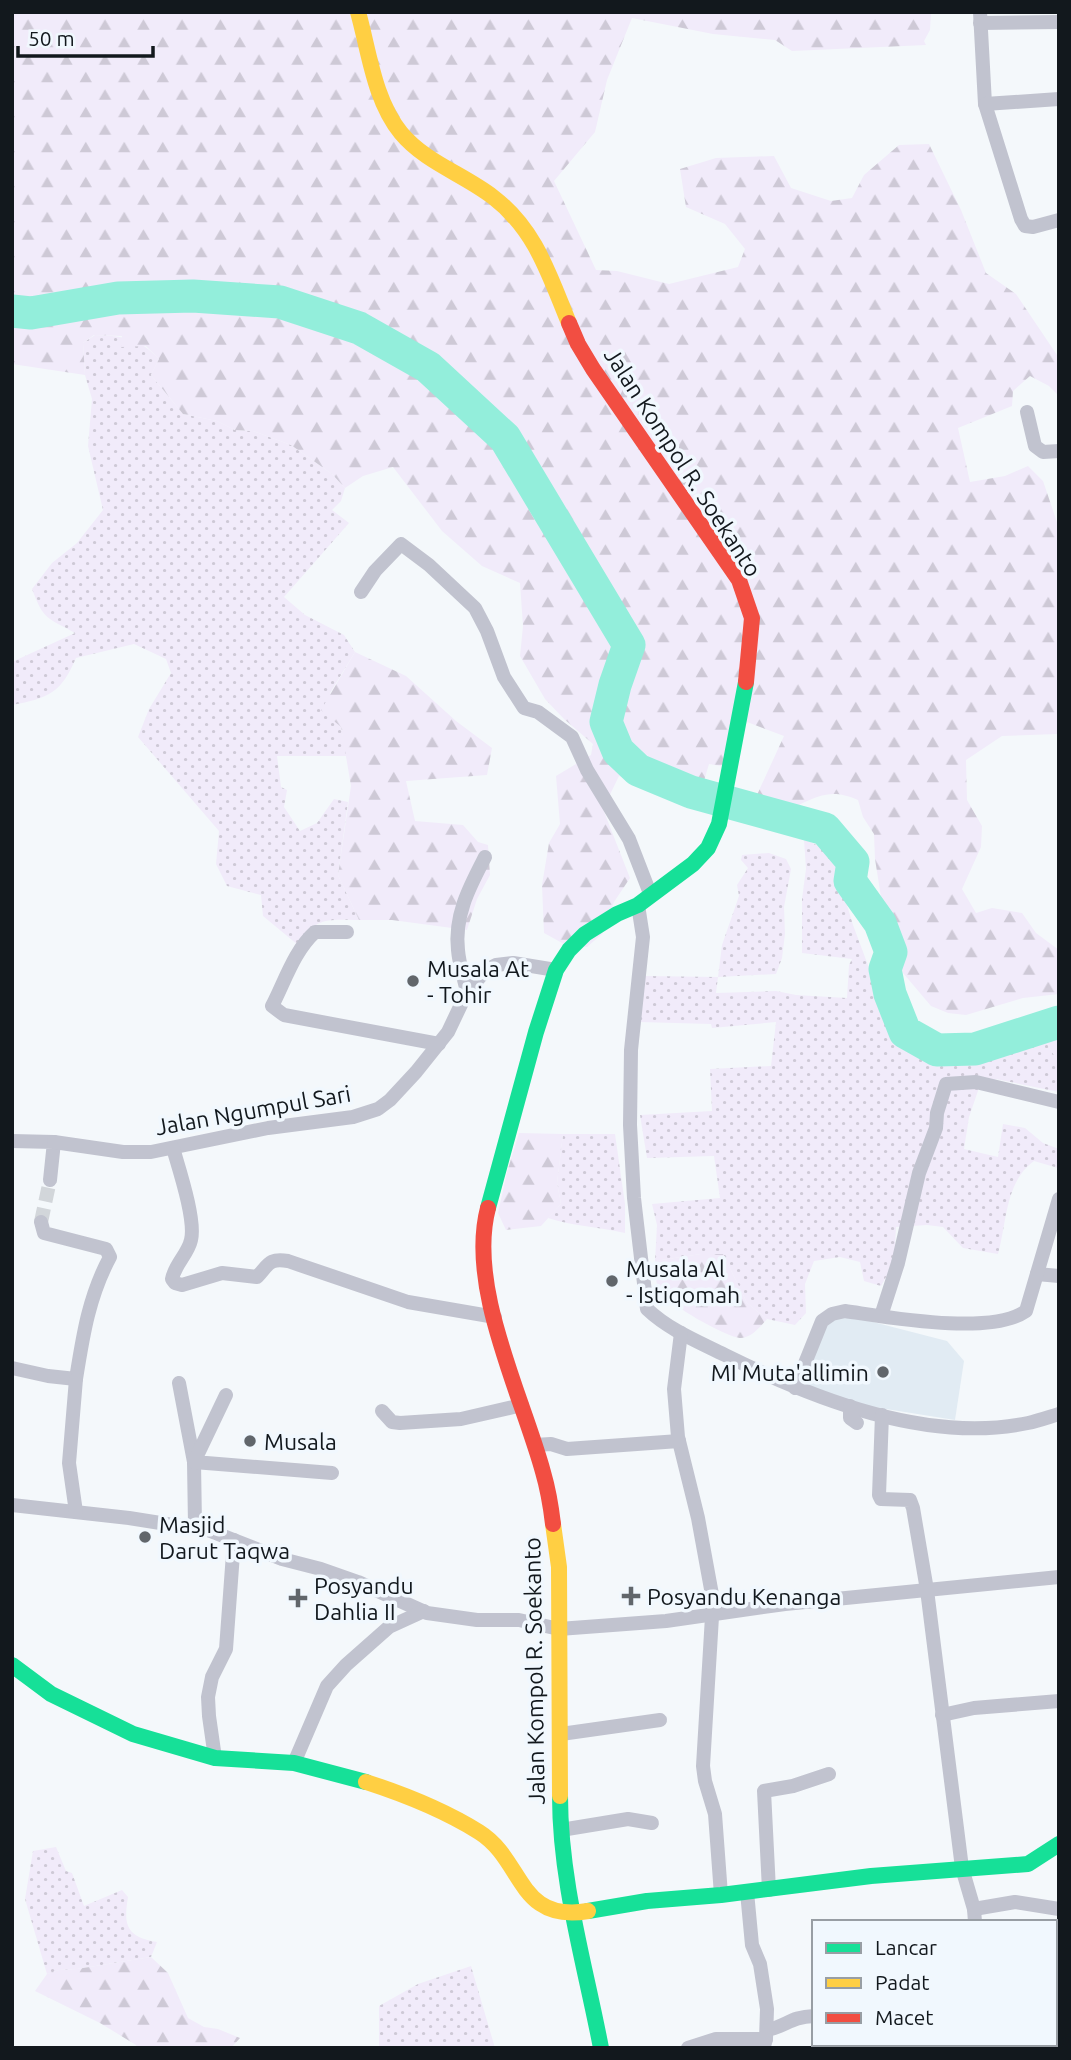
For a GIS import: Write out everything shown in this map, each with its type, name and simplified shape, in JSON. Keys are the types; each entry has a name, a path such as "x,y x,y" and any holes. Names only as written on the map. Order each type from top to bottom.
{"main road":[{"name":"Jalan Kompol R. Soekanto","path":"358,12 380,89 399,131 434,161 492,197 528,232 536,244 578,344 739,580 751,618 751,642 744,693 719,824 708,848 693,864 644,900 585,934 569,950 556,970 536,1032 486,1216 483,1236 484,1264 495,1317 535,1445 549,1502 559,1567 561,1830 571,1914 586,1971 601,2048"},
{"path":"12,1665 51,1694 132,1734 215,1758 294,1763 369,1783 422,1804 478,1831 492,1841 527,1892 544,1908 571,1914 648,1901 721,1895 871,1876 1028,1864 1059,1844"}],"street":[{"path":"1059,22 980,18 985,104 1013,199 1026,226 1033,227 1059,220"},
{"path":"985,104 1059,99"},
{"path":"1027,412 1035,446 1043,452 1059,451"},
{"path":"361,592 375,571 401,544 429,565 475,608 487,631 504,677 524,708 538,712 572,737 587,770 629,839 644,900 643,937 631,1050 630,1125 634,1198 647,1309 681,1333 795,1388 882,1415 938,1426 977,1429 1028,1423 1059,1414"},
{"path":"467,992 458,951 461,908 485,857"},
{"path":"347,932 315,932 294,960 272,1006 284,1016 439,1044"},
{"name":"Jalan Ngumpul Sari","path":"12,1141 54,1142 123,1152 151,1152 268,1128 353,1117 378,1109 390,1100 448,1032 467,992 486,970 513,962 556,970"},
{"path":"881,1316 898,1263 919,1173 936,1128 937,1113 946,1084 976,1083 1059,1102"},
{"path":"50,1180 54,1142"},
{"path":"173,1148 192,1223 191,1241 174,1268 172,1279 175,1283 182,1285 222,1273 257,1277 269,1262 277,1259 408,1302 495,1317"},
{"path":"795,1388 822,1321 832,1314 845,1311 965,1324 1005,1321 1026,1311 1059,1199"},
{"path":"41,1222 44,1233 106,1249 110,1257 97,1282 82,1341 76,1379 69,1462 76,1512"},
{"path":"1037,1274 1059,1276"},
{"path":"681,1333 674,1389 679,1441 713,1600 703,1766 715,1814 721,1895"},
{"path":"12,1368 76,1379"},
{"path":"179,1383 194,1462 195,1525"},
{"path":"194,1462 226,1395"},
{"path":"382,1411 392,1422 400,1423 461,1419 522,1405"},
{"path":"850,1406 850,1418 857,1423"},
{"path":"882,1415 879,1495 881,1499 912,1502 927,1590 962,1868 975,1915 1015,1902 1059,1909"},
{"path":"535,1445 551,1444 567,1449 679,1441"},
{"path":"194,1462 332,1473"},
{"path":"12,1505 173,1525 195,1525 282,1559 358,1582 424,1611 477,1620 519,1620 559,1629 666,1620 1059,1577"},
{"path":"215,1758 208,1697 212,1677 226,1650 234,1540"},
{"path":"294,1763 327,1686 346,1665 389,1627 424,1611"},
{"path":"942,1715 974,1708 1059,1701"},
{"path":"561,1734 660,1720"},
{"path":"769,1889 764,1791 793,1786 829,1774"},
{"path":"561,1830 628,1819 652,1823"},
{"path":"747,1892 752,1945 760,1964 766,2039"},
{"path":"688,2048 716,2039 766,2039 785,2022 797,2017 812,2016"}],"shaded area":[{"name":"MI Muta'allimin","path":"842,1314 947,1341 964,1361 955,1420 861,1405 799,1383 822,1326"}],"green space":[{"path":"12,12 931,12 930,30 924,41 926,45 792,51 775,40 713,34 632,18 607,80 595,132 554,181 596,270 617,271 669,284 738,267 745,249 725,224 686,207 680,169 716,158 774,156 791,188 831,201 852,198 864,175 899,145 929,144 961,210 986,273 1016,294 1059,358 1059,396 1049,386 1030,376 1013,391 1012,406 958,428 970,482 1005,476 1028,466 1043,481 1059,528 1059,737 1057,734 1002,736 966,760 967,800 982,826 981,847 962,889 976,913 992,908 1022,913 1036,933 1059,950 1059,994 1023,998 966,1015 948,1013 931,1006 903,973 892,931 883,910 874,834 863,817 858,800 829,794 785,811 756,797 784,736 747,722 727,767 709,764 696,808 658,789 619,776 603,809 630,878 614,902 602,934 587,947 564,944 544,933 542,885 549,843 560,824 556,776 591,755 593,744 545,699 520,656 523,626 520,583 482,566 442,531 393,467 363,476 345,488 332,474 291,445 253,431 235,430 217,421 183,414 151,375 159,359 146,346 121,347 122,336 94,335 83,343 85,375 12,364"},
{"path":"95,335 114,336 137,342 152,352 159,359 151,375 183,414 217,421 235,430 253,431 291,445 332,474 345,488 341,501 332,510 349,523 284,597 305,615 344,635 355,652 330,693 347,756 277,756 281,787 287,790 284,807 300,831 317,823 334,799 348,802 338,875 359,920 317,924 298,945 263,916 261,895 227,886 216,864 219,831 138,737 149,709 171,673 166,659 134,644 76,658 65,679 52,692 36,700 12,705 12,662 75,633 43,613 32,589 52,563 77,543 103,510 88,446 92,399 85,375 83,343"},
{"path":"355,652 406,676 456,721 492,748 487,775 406,781 415,821 463,825 478,842 488,845 490,875 477,899 467,930 392,920 359,920 338,875 351,786 341,727 321,710"},
{"path":"804,839 831,852 853,925 875,984 906,1046 920,1053 969,1064 1044,1039 1059,1063 1059,1092 996,1079 979,1088 969,1117 964,1149 998,1157 1003,1124 1025,1128 1043,1143 1059,1149 1058,1168 1034,1161 1017,1180 1012,1191 998,1254 963,1248 943,1227 896,1227 894,1263 881,1286 864,1281 860,1262 840,1257 814,1261 805,1284 806,1313 795,1325 767,1319 747,1303 723,1254 701,1254 655,1261 657,1225 652,1204 720,1198 714,1156 647,1158 640,1115 712,1111 710,1069 771,1066 776,1022 712,1028 711,1024 639,1022 644,976 718,977 716,993 776,991 847,998 849,965 852,959 802,953 802,899 806,869"},
{"path":"769,853 786,859 791,869 784,907 782,958 776,974 718,977 722,945 739,896 737,885 748,868 741,860 742,855"},
{"path":"1059,1030 1059,1063 1044,1039"},
{"path":"519,1133 563,1134 557,1183 561,1204 541,1226 506,1230 498,1213"},
{"path":"563,1134 615,1134 625,1204 625,1233 548,1218 561,1204 557,1183"},
{"path":"701,1254 723,1254 747,1303 767,1319 752,1334 741,1338 723,1332 682,1310 658,1288 655,1261"},
{"path":"56,1847 66,1871 72,1873 84,1906 122,1890 128,1897 126,1916 129,1928 139,1937 157,1942 151,1957 47,1974 25,1899 33,1851"},
{"path":"151,1957 168,1973 188,2018 204,2027 218,2029 240,2038 231,2048 137,2048 100,2023 35,1991 47,1974 59,1970"},
{"path":"471,1966 495,2048 379,2048 379,2006 418,1984"}],"waterway":[{"path":"12,311 31,313 118,298 193,296 280,302 359,328 428,367 505,438 629,645 606,722 618,751 638,770 691,792 825,829 853,862 850,881 880,923 891,952 885,969 890,994 905,1032 937,1050 975,1049 1059,1022"}],"tunnel":[{"path":"41,1222 50,1180"}],"traffic: fast":[{"path":"488,1208 536,1032 556,970 569,950 585,934 617,914 638,905 693,864 708,848 719,824 746,682"},
{"path":"12,1665 51,1694 133,1734 215,1758 294,1763 366,1782"},
{"path":"560,1796 569,1891 601,2048"},
{"path":"588,1911 647,1901 721,1895 871,1876 1028,1864 1059,1844"}],"traffic: slow":[{"path":"358,12 378,90 392,120 421,152 481,189 508,210 540,254 569,323"},
{"path":"553,1524 559,1567 560,1796"},
{"path":"366,1782 424,1804 479,1832 494,1844 534,1899 547,1908 565,1912 588,1911"}],"traffic: jam":[{"path":"569,323 593,369 739,580 752,618 746,682"},
{"path":"488,1208 483,1239 491,1306 543,1472 553,1524"}],"place":[{"name":"Musala At - Tohir","path":"413,981"},
{"name":"Musala Al - Istiqomah","path":"612,1281"},
{"name":"MI Muta'allimin","path":"883,1372"},
{"name":"Musala","path":"250,1441"},
{"name":"Masjid Darut Taqwa","path":"145,1537"},
{"name":"Posyandu Kenanga","path":"631,1596"},
{"name":"Posyandu Dahlia II","path":"298,1598"}]}
